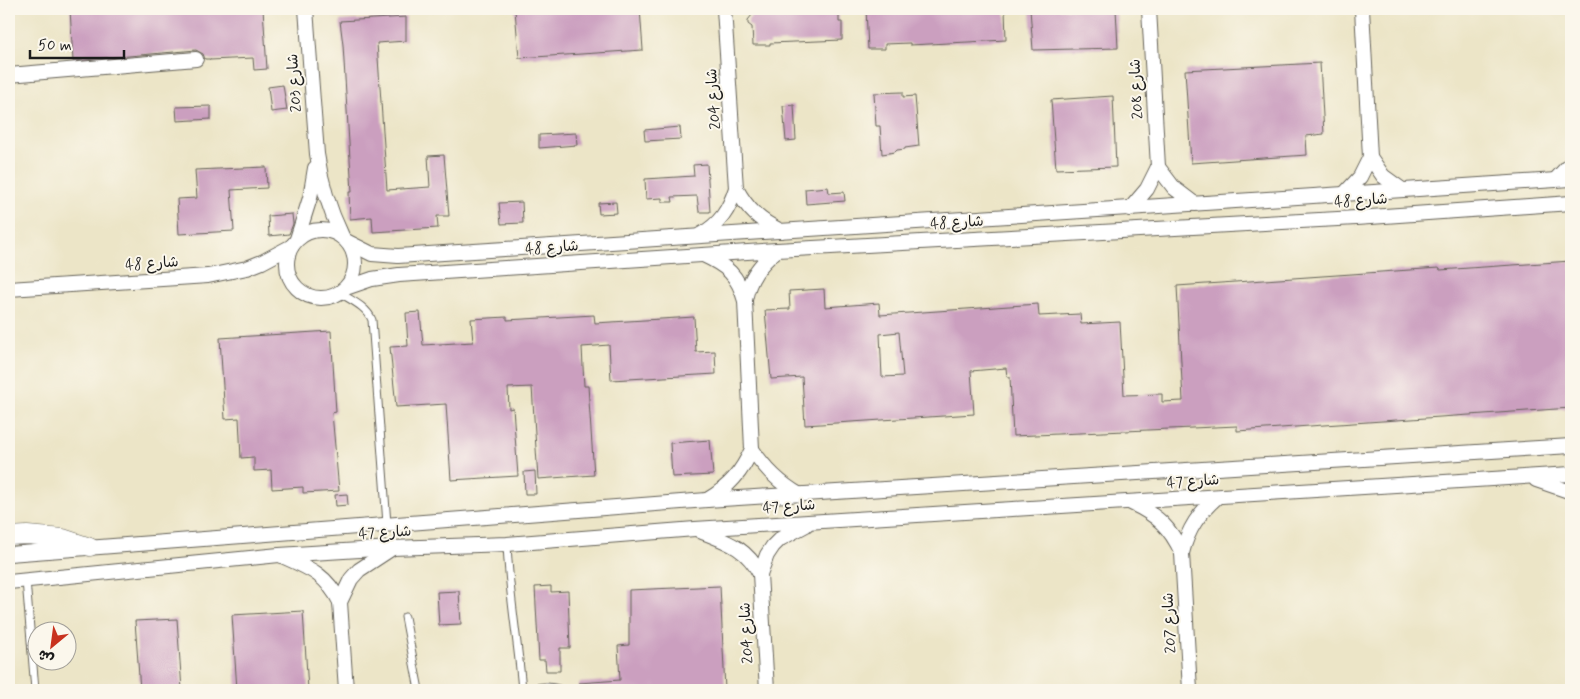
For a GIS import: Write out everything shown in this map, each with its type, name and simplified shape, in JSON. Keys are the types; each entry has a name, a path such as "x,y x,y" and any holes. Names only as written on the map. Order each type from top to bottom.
{"street":[{"name":"شارع 203","path":"306,9 317,154 325,197 345,239"},
{"name":"شارع 204","path":"697,237 711,229 723,217 731,203 736,188 724,9"},
{"name":"شارع 208","path":"1130,209 1147,190 1158,167 1149,9"},
{"path":"1362,9 1370,158"},
{"path":"9,75 196,59"},
{"name":"شارع 203","path":"294,243 310,198 317,154"},
{"name":"شارع 48","path":"1345,193 1360,177 1370,158 1383,176 1401,189"},
{"path":"1556,179 1571,163"},
{"path":"1158,167 1174,188 1195,204"},
{"name":"شارع 48","path":"345,239 372,254 398,256 1571,179"},
{"name":"شارع 204","path":"736,188 754,215 768,225 782,231"},
{"name":"شارع 48","path":"343,290 372,279 399,274 777,250 1356,218 1571,203"},
{"path":"319,229 335,232 345,239 355,257 356,265 351,281 343,290 324,298 300,291 290,278 288,270 288,253 294,243 311,231 319,229"},
{"name":"شارع 48","path":"9,289 208,276 247,268 262,262 294,243"},
{"path":"745,301 751,278 758,268 777,250"},
{"path":"702,255 726,267 735,277 745,301 752,449 745,465 735,479 722,491 707,500"},
{"name":"شارع 47","path":"9,554 707,500 1571,446"},
{"path":"752,449 772,476 800,495"},
{"name":"شارع 47","path":"9,582 279,555 392,548 507,544 695,529 1571,474"},
{"path":"1529,477 1571,492"},
{"name":"شارع 207","path":"1190,690 1182,553 1194,521 1204,508 1217,497"},
{"name":"شارع 207","path":"1129,502 1147,510 1162,521 1174,536 1182,553"},
{"name":"شارع 204","path":"767,690 760,574 767,555 773,546 810,522"},
{"path":"695,529 736,546 754,563 760,574"},
{"path":"9,536 27,535 63,538 90,547"},
{"path":"340,602 351,579 359,570 392,548"},
{"path":"279,555 318,573 327,581 340,602 346,690"}],"lane":[{"path":"343,290 370,315 372,320 387,524"},
{"path":"507,544 508,578 519,652 522,690"},
{"path":"26,580 35,690"},
{"path":"405,617 419,690"},
{"path":"528,690 541,686 551,686 562,690"}],"building":[{"path":"70,9 263,9 267,69 254,70 253,58 210,60 205,59 203,54 196,50 73,61"},
{"path":"640,9 643,50 519,58 515,10"},
{"path":"752,9 839,9 839,22 842,22 842,40 753,45 752,27 748,24 748,20 752,15"},
{"path":"866,9 1005,9 1006,40 910,45 910,43 885,44 885,49 868,49"},
{"path":"1030,9 1116,9 1118,48 1033,50"},
{"path":"406,17 406,41 377,43 387,190 430,187 428,156 444,155 449,216 437,216 438,228 373,232 372,217 350,219 349,192 352,192 340,21"},
{"path":"1320,63 1324,134 1306,136 1307,155 1191,163 1185,70"},
{"path":"283,85 287,110 271,112 268,87"},
{"path":"903,92 903,97 915,96 919,146 882,154 880,126 876,126 874,93"},
{"path":"1113,96 1116,167 1056,169 1051,100"},
{"path":"794,105 796,140 786,141 783,106"},
{"path":"211,106 211,119 177,121 176,107"},
{"path":"680,127 681,139 645,141 644,130"},
{"path":"576,133 577,145 539,148 539,135"},
{"path":"707,164 710,212 699,212 697,196 672,197 673,202 662,202 662,198 646,199 645,179 694,176 693,165"},
{"path":"266,167 267,188 231,190 234,231 179,234 177,199 197,198 195,170"},
{"path":"828,187 829,193 844,192 845,201 806,204 805,189"},
{"path":"522,202 523,223 501,224 499,203"},
{"path":"616,202 617,213 599,214 598,203"},
{"path":"292,214 293,224 289,234 269,236 268,216"},
{"path":"1571,261 1571,408 1237,431 1237,426 1013,436 1010,377 1007,377 1006,368 971,371 974,414 805,425 802,377 771,379 765,310 790,309 789,291 824,289 825,307 879,303 880,315 1038,304 1039,316 1080,314 1081,324 1120,322 1124,395 1162,394 1162,402 1183,401 1177,286 1439,268 1440,270","holes":["899,332 903,376 882,377 880,334"]},
{"path":"420,312 423,345 473,342 471,319 507,317 507,320 594,315 595,323 694,317 696,352 715,351 716,374 611,380 609,345 582,347 584,386 588,386 594,475 538,479 532,387 508,388 509,409 513,408 518,476 451,480 446,404 396,407 390,347 408,346 406,313"},
{"path":"331,331 336,412 332,413 339,491 303,493 303,487 272,489 271,470 254,471 254,457 241,458 239,418 225,419 220,338"},
{"path":"710,440 713,475 672,477 670,443"},
{"path":"535,471 536,494 525,494 524,472"},
{"path":"347,494 348,505 336,506 335,495"},
{"path":"551,586 551,592 568,591 570,648 560,648 560,671 546,671 545,660 539,660 535,587"},
{"path":"720,586 725,690 579,690 579,683 620,680 618,646 629,645 629,590"},
{"path":"459,591 461,624 439,625 437,592"},
{"path":"303,611 308,690 237,690 232,615"},
{"path":"177,619 182,690 140,690 135,621"}]}
